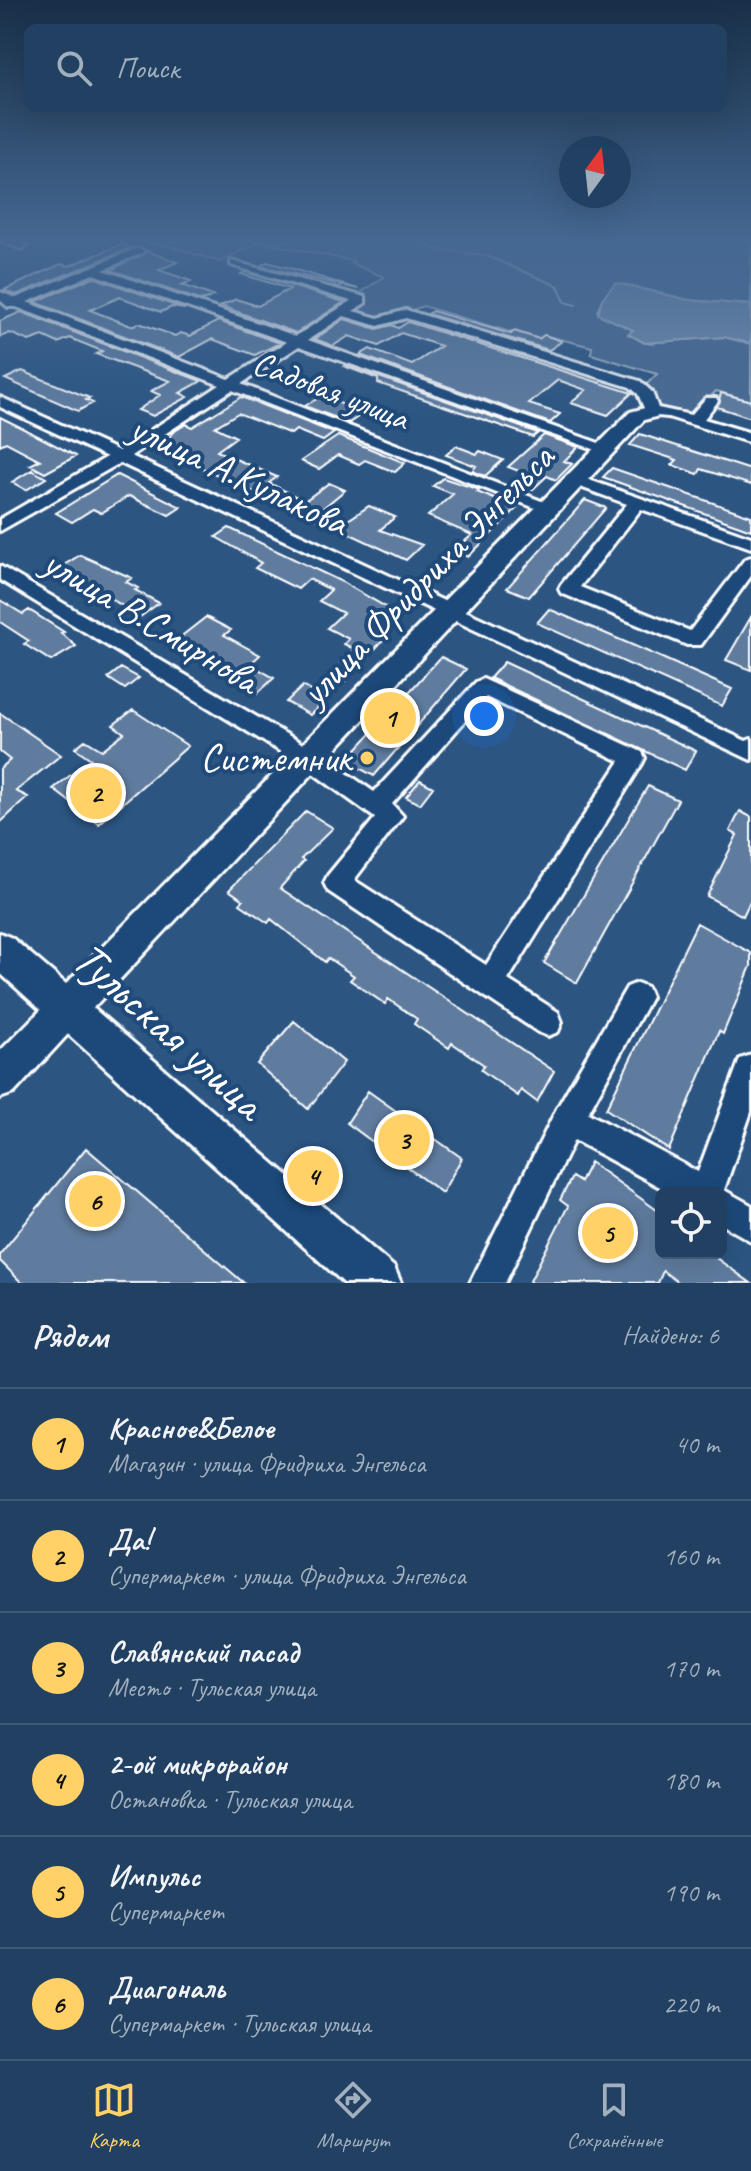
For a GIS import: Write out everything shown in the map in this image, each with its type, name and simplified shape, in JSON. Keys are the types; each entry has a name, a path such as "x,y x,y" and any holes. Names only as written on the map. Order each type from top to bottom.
{"main road":[{"name":"улица Фридриха Энгельса","path":"0,1079 605,448 637,416 652,412"},
{"name":"Тульская улица","path":"0,950 378,1283"}],"street":[{"name":"Садовая улица","path":"13,301 549,507"},
{"path":"0,309 19,301"},
{"path":"184,301 605,448"},
{"path":"0,526 121,456 360,301"},
{"path":"343,312 378,322 406,314 635,384 645,392 652,412 751,438"},
{"name":"улица А.Кулакова","path":"0,401 749,752 751,748"},
{"path":"694,421 711,401"},
{"path":"575,480 751,543"},
{"path":"639,501 568,589 694,640 751,563"},
{"name":"улица В.Смирнова","path":"0,572 307,757 375,807"},
{"path":"490,984 634,758 483,687 375,807 391,816 337,883 490,984 548,1022"},
{"path":"487,1283 568,1119 637,997"},
{"path":"706,1187 751,1070"},
{"path":"568,1119 693,1187"},
{"path":"727,1209 751,1224"}],"shaded area":[{"path":"367,301 601,301 597,311 635,331 629,334 645,343 724,337 748,343 751,339 751,401 716,391 695,410 676,411 656,405 646,385 657,374 591,354 592,347 544,335 537,340 423,306 386,320 354,311"},
{"path":"602,301 700,301 751,305 751,339 749,343 724,337 645,343 628,334 633,330 598,314"},
{"path":"700,301 751,301 751,305"}],"building":[{"path":"111,301 90,310 131,326 139,323 175,336 181,333 190,336 218,321 280,343 255,355 212,339 179,357 35,302"},
{"path":"131,301 162,301 185,309 172,307 161,312"},
{"path":"242,301 258,306 268,301 344,302 296,333 221,306"},
{"path":"432,311 511,334 514,331 539,339 544,335 562,341 549,350 428,314"},
{"path":"21,312 201,381 180,393 188,397 153,416 138,410 160,395 151,391 170,381 96,354 102,351 70,338 58,343 43,336 29,341 10,333 0,337 0,321"},
{"path":"344,319 377,329 392,325 398,328 408,322 632,393 608,415 571,403 586,390 558,380 529,404 560,414 550,423 360,355 370,349 412,365 441,346 401,333 379,346 349,336 333,346 315,339"},
{"path":"344,366 538,433 533,437 378,383 378,379"},
{"path":"22,371 90,398 86,400 93,403 78,411 5,379"},
{"path":"721,393 751,401 751,418 717,407"},
{"path":"241,397 334,433 323,441 296,430 291,434 238,413 215,427 236,437 217,451 277,477 269,483 303,500 291,509 159,448 186,424 192,427"},
{"path":"320,397 364,413 349,423 305,406"},
{"path":"0,417 76,456 45,473 30,465 40,460 6,442 0,445"},
{"path":"640,434 751,470 751,485 701,469 698,474 672,465 677,460 630,445"},
{"path":"544,435 578,447 564,461 572,464 556,480 547,476 533,489 518,483 527,474 508,467"},
{"path":"338,436 405,463 395,472 365,460 359,464 338,455 319,469 301,461"},
{"path":"456,446 503,460 485,476 472,471 476,466 446,455"},
{"path":"612,468 751,516 751,530 603,477"},
{"path":"32,470 46,478 26,490 12,482"},
{"path":"117,475 181,507 169,515 129,496 101,513 93,509 72,522 56,513"},
{"path":"443,478 480,490 477,492 517,508 468,557 454,551 472,535 428,516 453,494 433,486"},
{"path":"329,483 345,490 317,513 299,505"},
{"path":"585,500 606,508 529,597 507,588"},
{"path":"369,506 395,517 380,530 422,545 406,560 316,518 326,510 348,520"},
{"path":"229,528 342,582 389,609 371,625 389,634 343,683 332,677 345,665 340,662 354,649 344,644 349,639 327,628 343,613 319,601 331,590 309,579 298,589 255,568 261,563 216,537"},
{"path":"80,555 132,578 126,582 159,603 140,617 61,567"},
{"path":"0,600 23,614 29,610 64,632 61,633 76,646 51,661 24,644 29,641 0,622"},
{"path":"549,609 732,689 722,706 537,623"},
{"path":"206,617 231,630 224,635 260,655 250,664 274,678 258,693 210,665 213,663 196,652 200,650 179,638"},
{"path":"751,617 751,670 726,660"},
{"path":"441,657 466,669 374,776 346,761"},
{"path":"504,662 696,751 685,770 490,678"},
{"path":"121,668 139,678 125,689 108,678"},
{"path":"303,686 326,700 310,715 286,702"},
{"path":"133,710 188,746 99,824 53,789 91,759 75,748 85,740 102,750 124,733 113,725"},
{"path":"0,713 61,755 16,791 28,797 0,823 0,769 10,760 0,752"},
{"path":"420,780 433,787 420,804 406,797"},
{"path":"648,786 678,800 577,983 544,963"},
{"path":"306,811 333,828 301,859 304,861 280,888 554,1071 537,1102 521,1090 518,1096 481,1070 484,1065 452,1043 449,1048 414,1024 417,1019 388,999 385,1004 350,980 354,976 328,958 325,962 271,919 268,923 240,904 243,900 229,890"},
{"path":"740,811 751,817 751,899 743,916 707,896 737,835 730,831"},
{"path":"697,923 751,953 751,966 723,1034 719,1031 669,1150 606,1109"},
{"path":"294,1021 344,1062 308,1109 257,1064"},
{"path":"368,1091 462,1158 442,1193 347,1123"},
{"path":"86,1148 244,1283 22,1283 0,1261 0,1254"},
{"path":"590,1162 655,1209 655,1259 717,1259 751,1283 679,1283 663,1271 658,1283 529,1283 568,1206 560,1200 572,1177 580,1182"}],"waterway":[{"path":"565,301 576,305"}],"place":[{"name":"Красное&Белое","path":"390,718"},
{"name":"Системник","path":"367,758"},
{"name":"Да!","path":"96,793"},
{"name":"Славянский пасад","path":"404,1140"},
{"name":"2-ой микрорайон","path":"313,1176"},
{"name":"Диагональ","path":"95,1201"},
{"name":"Импульс","path":"608,1233"}]}
